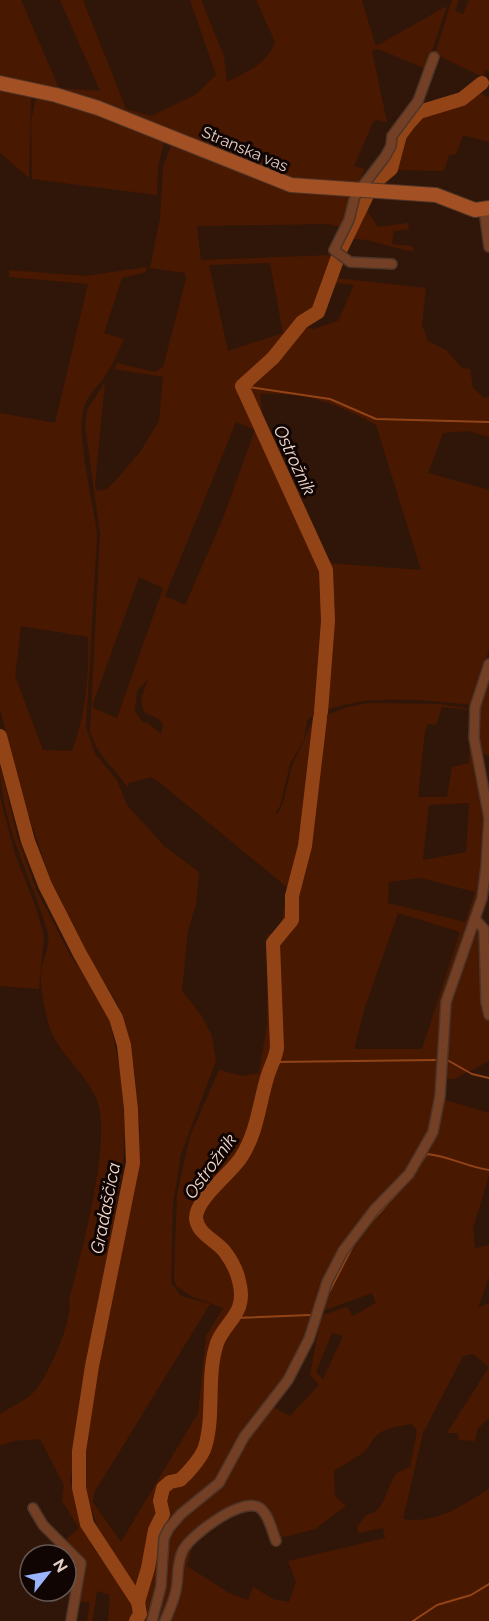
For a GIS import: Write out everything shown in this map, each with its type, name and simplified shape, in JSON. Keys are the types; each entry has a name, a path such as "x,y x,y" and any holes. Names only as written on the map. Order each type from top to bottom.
{"street":[{"path":"392,264 350,262 334,250 349,220 355,196 365,191 385,158 398,128 418,101 434,57"},
{"name":"Stranska vas","path":"0,83 56,95 98,108 192,144 274,180 309,188 436,195 475,210 487,209 489,247"},
{"path":"152,1621 162,1586 164,1538 169,1528 181,1514 219,1483 244,1437 288,1380 309,1339 327,1282 344,1251 375,1209 408,1174 433,1132 440,1096 446,1002 482,898 489,841 489,818 474,738 476,707 489,664"},
{"path":"475,919 484,929 489,1015"},
{"path":"165,1621 176,1590 178,1561 184,1548 194,1537 227,1513 245,1504 253,1504 265,1513 276,1541"},
{"path":"33,1508 43,1525 81,1563 71,1621"}],"shaded area":[{"path":"0,0 21,0 59,88 100,91 60,0 83,0 126,109 151,116 195,95 216,75 190,0 201,0 224,56 227,82 262,62 275,42 256,0 362,0 375,44 378,45 447,6 426,69 378,49 372,51 387,122 377,120 373,122 354,166 365,169 356,187 281,178 284,172 279,170 276,176 0,79"},
{"path":"452,0 459,0 455,11 463,14 469,0 489,0 489,71 486,70 483,77 435,54"},
{"path":"477,84 480,85 477,91 489,98 489,142 463,135 456,154 449,155 444,171 397,170 374,187 368,187 394,138 416,109 425,104 461,97"},
{"path":"0,87 28,95 31,99 29,178 0,153"},
{"path":"36,98 56,100 162,138 164,142 158,167 157,195 32,179 31,122"},
{"path":"172,143 226,163 351,196 342,227 328,224 197,226 201,260 331,255 342,263 336,278 426,288 422,325 428,341 446,350 462,368 470,369 473,388 484,398 489,397 489,437 469,431 443,433 428,473 489,490 489,649 473,705 412,700 371,701 331,708 312,716 307,721 304,739 290,764 280,806 275,813 278,813 283,803 292,766 313,720 348,707 368,703 439,704 473,709 471,741 487,822 479,897 450,978 430,1133 409,1167 340,1251 293,1365 220,1478 170,1519 161,1537 158,1585 150,1621 145,1621 147,1608 141,1595 110,1551 98,1528 84,1488 86,1443 95,1365 116,1282 138,1165 140,1128 134,1066 119,1006 94,966 49,876 22,796 0,709 0,413 55,423 88,284 9,277 9,270 85,276 147,267 146,272 122,278 104,333 124,339 108,372 86,403 82,419 83,452 97,536 86,727 95,754 117,780 127,805 165,847 199,872 196,904 188,931 182,991 201,1015 212,1036 216,1061 181,1154 173,1204 171,1283 181,1296 210,1304 94,1493 93,1502 121,1542 198,1413 206,1336 223,1308 191,1296 176,1286 174,1277 177,1194 190,1136 219,1070 243,1076 259,1073 267,1024 268,935 280,928 288,888 159,782 150,777 129,783 127,787 102,755 90,732 100,533 85,426 87,410 105,382 95,485 97,491 107,489 117,479 140,452 159,421 163,377 114,369 117,363 155,372 163,367 186,279 185,273 150,268 160,218 163,167","holes":["270,263 283,333 228,351 209,265","334,283 354,285 338,321 314,329 307,327 306,323 317,316 324,307","260,394 293,395 321,400 376,425 421,570 327,563 264,427","236,422 255,430 223,518 185,605 165,596","139,577 163,588 117,718 93,708 93,703","21,626 88,637 86,695 81,723 72,751 43,750 15,676","148,679 141,700 144,712 159,719 163,725 161,734 148,723 142,722 135,711 137,691","442,707 471,710 469,763 452,767 447,797 418,797 425,731 428,724 436,725","469,803 466,852 423,860 429,805","421,878 475,892 465,922 388,903 389,882","398,913 460,932 422,1049 354,1049 365,1007"]},
{"path":"362,194 368,194 364,206 378,227 408,223 409,229 394,231 392,244 412,246 414,251 360,239 352,239 344,256 338,250"},
{"path":"489,673 489,755 478,754 479,707"},
{"path":"0,764 17,835 36,889 70,955 99,997 109,1017 120,1069 125,1129 123,1164 70,1482 92,1546 130,1600 132,1616 129,1621 108,1621 110,1595 97,1591 92,1621 87,1621 90,1603 78,1601 80,1557 78,1543 68,1543 65,1540 79,1528 62,1501 64,1485 40,1439 13,1441 0,1446 0,1414 28,1397 38,1387 52,1363 63,1334 93,1198 101,1140 100,1116 96,1098 84,1077 55,1040 50,1029 42,996 41,978 48,933 11,829 1,786"},
{"path":"0,797 15,854 35,905 44,936 39,989 0,986"},
{"path":"476,928 481,929 484,1007 489,1021 489,1061 454,1079 443,1078 446,1011"},
{"path":"442,1099 489,1113 489,1176 473,1228 475,1248 489,1245 489,1277 478,1308 489,1303 489,1367 473,1354 463,1356 423,1433 403,1519 427,1519 438,1516 489,1489 489,1621 167,1621 180,1564 190,1545 192,1549 187,1566 229,1593 248,1600 253,1587 273,1599 289,1602 296,1582 288,1561 385,1538 383,1528 358,1533 357,1527 366,1515 373,1513 382,1504 397,1473 410,1467 417,1431 412,1424 381,1432 363,1452 334,1470 335,1496 346,1506 315,1529 280,1538 269,1519 245,1502 180,1549 174,1590 163,1621 153,1621 167,1539 175,1524 210,1496 269,1405 290,1416 319,1385 310,1375 323,1315 347,1307 353,1316 376,1303 372,1293 323,1311 321,1309 330,1282 355,1239 412,1172","holes":["332,1333 343,1336 323,1379 316,1372"]},
{"path":"489,1367 489,1418 478,1428 475,1441 459,1440 458,1433 447,1433"}],"waterway":[{"name":"Ostrožnik","path":"340,251 372,185 391,169 400,135 409,123 419,112 462,99 482,83"},
{"name":"Ostrožnik","path":"321,712 328,621 326,570 242,386 273,358 302,322 318,312 338,257"},
{"path":"242,386 330,399 376,419 489,422"},
{"name":"Ostrožnik","path":"138,1602 148,1568 155,1530 163,1514 160,1501 163,1488 170,1482 180,1480 198,1460 205,1447 210,1421 212,1369 217,1343 240,1302 239,1281 232,1262 225,1252 200,1229 196,1218 202,1202 237,1163 247,1147 277,1048 273,943 292,920 292,896 305,846 320,718"},
{"name":"Gradaščica","path":"0,736 28,841 45,885 116,1018 124,1045 131,1109 133,1163 92,1366 79,1451 79,1488 87,1524 138,1602 140,1614 136,1621"},
{"path":"275,1062 435,1060"},
{"path":"449,1061 472,1074 489,1078"},
{"path":"419,1165 427,1154 489,1170"},
{"path":"371,1222 405,1184"},
{"path":"327,1296 356,1240"},
{"path":"235,1318 310,1315"},
{"path":"413,1621 437,1605 471,1595 489,1584"}]}
